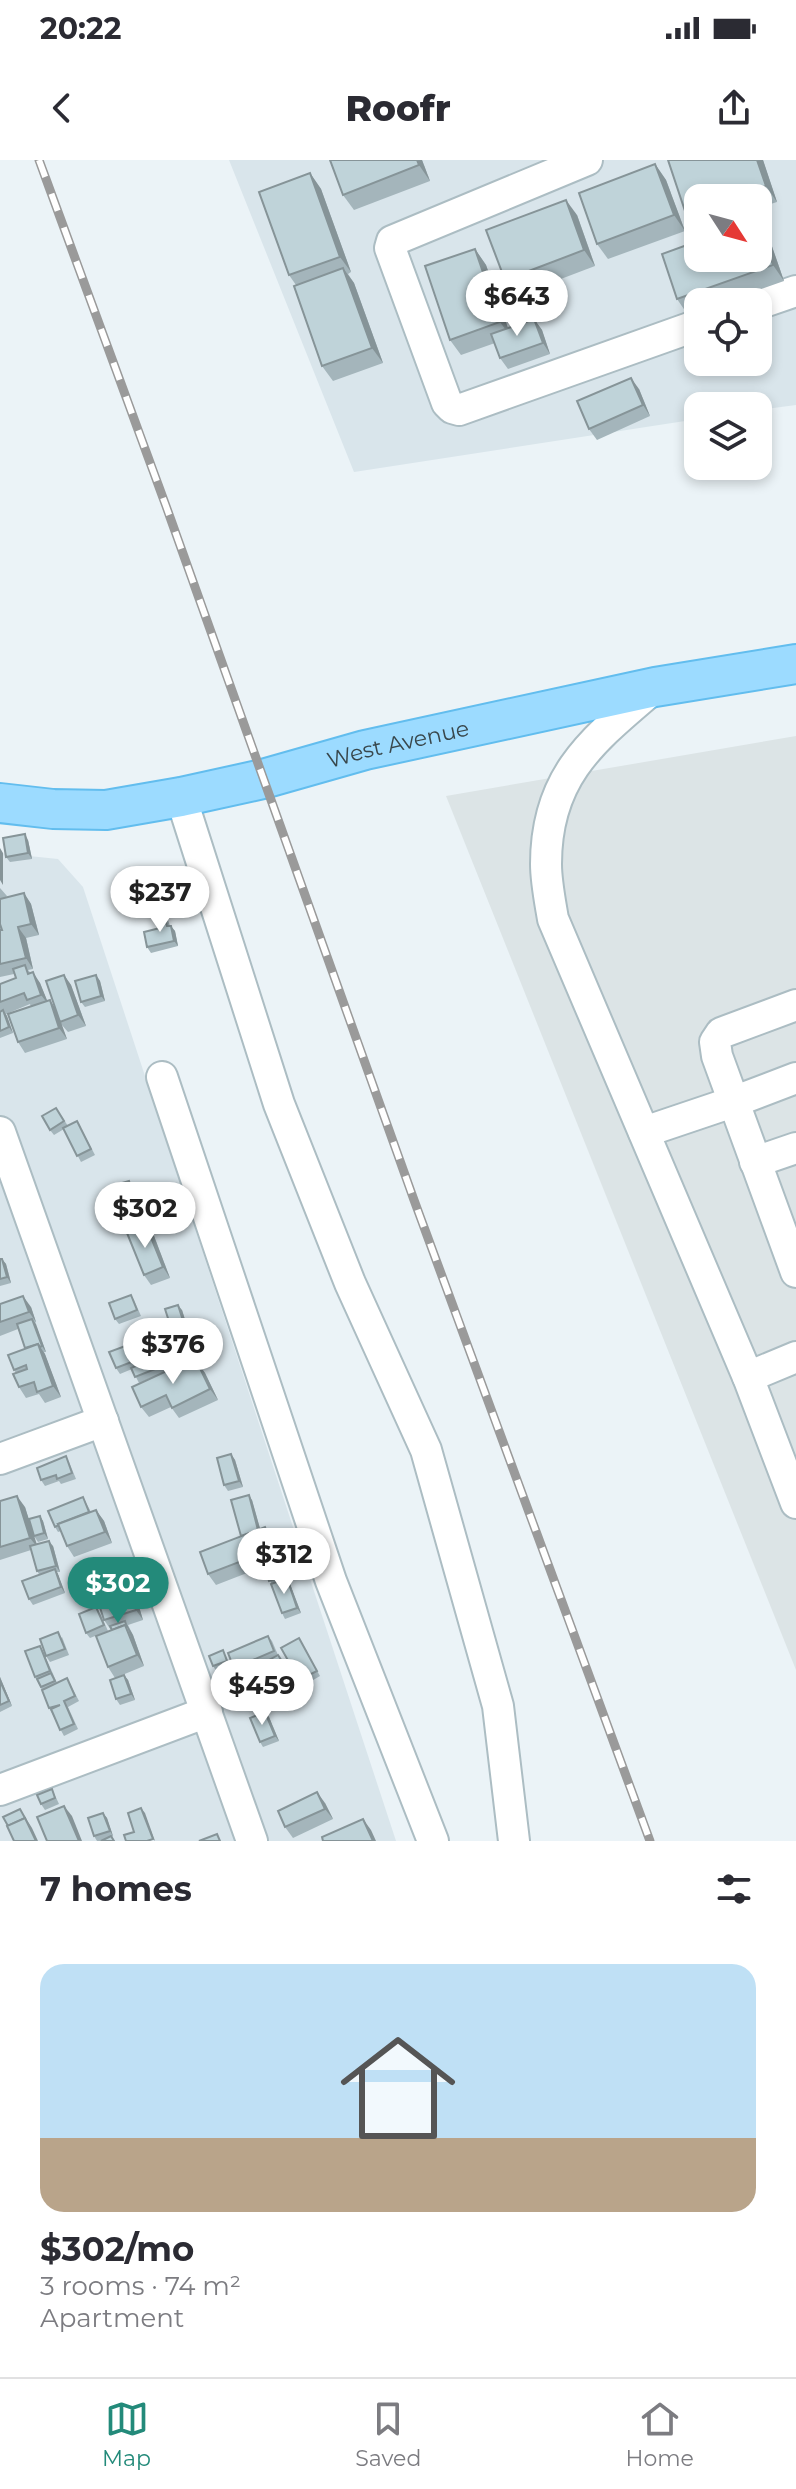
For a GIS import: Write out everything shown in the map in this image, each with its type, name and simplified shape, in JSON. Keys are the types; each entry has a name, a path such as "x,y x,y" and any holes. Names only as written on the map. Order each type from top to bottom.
{"main road":[{"name":"West Avenue","path":"0,803 53,809 106,810 181,797 263,779 365,750 655,687 796,664"}],"street":[{"path":"587,160 392,241 390,248 447,403 459,410 684,330"},
{"path":"772,299 796,291"},
{"path":"655,687 596,738 568,773 550,816 545,865 553,919 748,1377 796,1503"},
{"path":"181,797 279,1104 350,1283 426,1450 498,1706 514,1841"},
{"path":"796,1005 721,1033 715,1042 717,1056 755,1162 787,1220 796,1272"},
{"path":"162,1077 331,1581 433,1841"},
{"path":"644,1132 796,1078"},
{"path":"3,1148 252,1841"},
{"path":"755,1162 796,1148"},
{"path":"748,1377 796,1357"},
{"path":"0,1459 103,1421"},
{"path":"0,1790 207,1712"}],"shaded area":[{"path":"229,160 796,160 796,405 772,408 772,392 684,392 684,421 354,472"},
{"path":"796,736 796,1670 446,796"},
{"path":"0,853 58,859 83,887 396,1841 0,1841"}],"building":[{"path":"330,160 417,160 419,165 343,195"},
{"path":"668,160 757,160 765,184 684,184 684,208"},
{"path":"655,164 674,215 597,244 579,193"},
{"path":"310,173 340,257 289,275 259,192"},
{"path":"566,200 584,250 505,280 486,230"},
{"path":"684,246 684,272 753,272 708,288 684,288 684,297 677,299 662,254"},
{"path":"475,249 500,322 450,340 425,266"},
{"path":"343,268 372,348 322,366 294,286"},
{"path":"534,319 543,343 500,358 491,334"},
{"path":"631,378 643,405 589,429 577,401"},
{"path":"25,834 28,853 6,857 3,838"},
{"path":"24,893 31,924 18,927 26,958 0,964 0,899"},
{"path":"164,914 174,941 147,947 144,932 160,928 157,916"},
{"path":"25,965 28,974 33,972 41,995 27,1000 24,993 0,1002 0,984 16,978 13,969"},
{"path":"64,975 78,1015 60,1022 46,981"},
{"path":"96,975 101,996 81,1002 75,981"},
{"path":"50,1000 59,1028 18,1042 8,1014"},
{"path":"3,1010 9,1027 0,1031 0,1012"},
{"path":"56,1108 64,1121 50,1130 42,1116"},
{"path":"77,1121 91,1149 77,1156 63,1128"},
{"path":"129,1181 138,1209 122,1215 112,1186"},
{"path":"146,1225 163,1267 144,1275 127,1233"},
{"path":"0,1259 7,1277 0,1279"},
{"path":"131,1295 137,1310 115,1319 109,1303"},
{"path":"23,1296 29,1312 0,1322 0,1304"},
{"path":"178,1305 188,1336 175,1340 165,1309"},
{"path":"32,1319 42,1346 38,1344 25,1348 17,1324"},
{"path":"168,1335 172,1346 158,1351 154,1340"},
{"path":"144,1339 150,1355 116,1368 109,1352"},
{"path":"38,1344 53,1386 37,1392 34,1382 19,1387 13,1374 27,1369 26,1365 14,1370 8,1355"},
{"path":"187,1345 191,1355 135,1377 131,1368"},
{"path":"197,1362 210,1389 172,1408 166,1395 141,1407 132,1387 184,1363 186,1367"},
{"path":"231,1454 239,1481 224,1485 217,1458"},
{"path":"66,1456 72,1473 57,1479 56,1475 41,1480 37,1468"},
{"path":"249,1495 258,1530 241,1536 231,1500"},
{"path":"17,1496 30,1538 0,1547 0,1501"},
{"path":"83,1497 89,1512 55,1527 48,1511"},
{"path":"96,1510 105,1532 67,1546 58,1524"},
{"path":"40,1516 44,1533 34,1536 29,1519"},
{"path":"265,1527 273,1549 208,1574 200,1552"},
{"path":"49,1541 56,1566 37,1571 30,1546"},
{"path":"279,1559 284,1576 269,1581 264,1563"},
{"path":"55,1569 61,1587 29,1599 22,1581"},
{"path":"287,1578 297,1608 282,1613 271,1584"},
{"path":"126,1579 136,1610 104,1620 94,1589"},
{"path":"96,1607 104,1625 86,1633 79,1614"},
{"path":"125,1621 127,1628 125,1625 112,1630 110,1626"},
{"path":"125,1625 137,1655 108,1667 96,1636"},
{"path":"58,1632 65,1649 46,1656 40,1639"},
{"path":"268,1636 274,1651 234,1668 228,1653"},
{"path":"299,1638 317,1671 299,1680 281,1648"},
{"path":"40,1646 50,1671 35,1677 25,1651"},
{"path":"223,1650 227,1661 213,1666 209,1656"},
{"path":"278,1655 284,1667 281,1663 249,1682 244,1674"},
{"path":"281,1663 290,1678 248,1703 239,1688"},
{"path":"51,1673 55,1681 41,1687 37,1679"},
{"path":"124,1675 131,1694 116,1699 110,1680"},
{"path":"67,1678 75,1696 64,1701 74,1724 60,1730 51,1709 60,1705 49,1708 42,1690"},
{"path":"0,1681 9,1701 0,1705"},
{"path":"265,1712 275,1736 260,1742 250,1718"},
{"path":"52,1789 55,1798 41,1804 37,1795"},
{"path":"317,1792 325,1809 285,1827 278,1811"},
{"path":"64,1806 79,1841 47,1841 37,1817"},
{"path":"141,1808 153,1839 126,1841 124,1835 134,1832 128,1813"},
{"path":"20,1809 25,1818 8,1826 3,1817"},
{"path":"103,1813 110,1831 94,1836 88,1818"},
{"path":"25,1818 36,1841 14,1841 7,1826"},
{"path":"363,1819 373,1841 323,1841 322,1837"},
{"path":"217,1834 220,1841 199,1841"}],"railway":[{"path":"39,160 414,1200 650,1841"}]}
